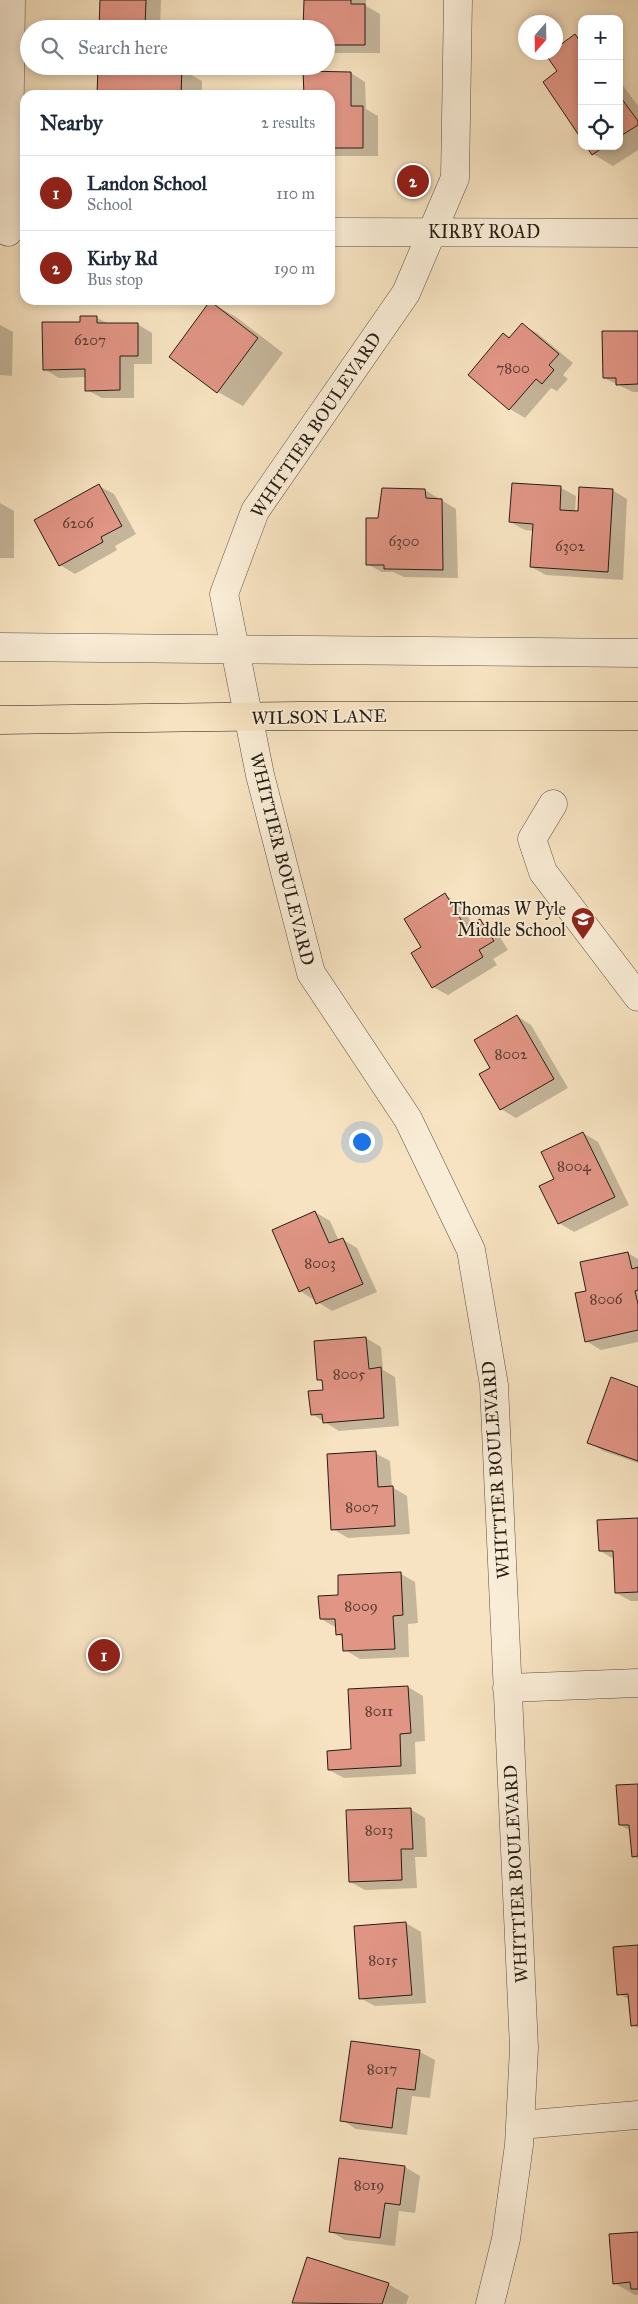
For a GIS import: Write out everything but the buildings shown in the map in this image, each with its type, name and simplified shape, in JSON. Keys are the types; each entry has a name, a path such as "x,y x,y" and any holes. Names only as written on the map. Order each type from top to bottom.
{"main road":[{"name":"WILSON LANE","path":"0,720 300,716 638,716"}],"street":[{"path":"11,0 11,232"},
{"name":"WHITTIER BOULEVARD","path":"458,0 455,178 406,293 255,511 224,594 260,774 311,973 408,1119 471,1250 494,1385 524,2048 520,2125 506,2239 490,2304"},
{"name":"KIRBY ROAD","path":"335,232 638,233"},
{"path":"0,647 638,653"},
{"path":"553,804 532,839 543,872 638,997"},
{"path":"508,1688 638,1683"},
{"path":"520,2125 638,2115"}],"place":[{"name":"Kirby Rd","path":"413,181"},
{"name":"Thomas W Pyle Middle School","path":"583,940"},
{"name":"Landon School","path":"104,1655"}]}
